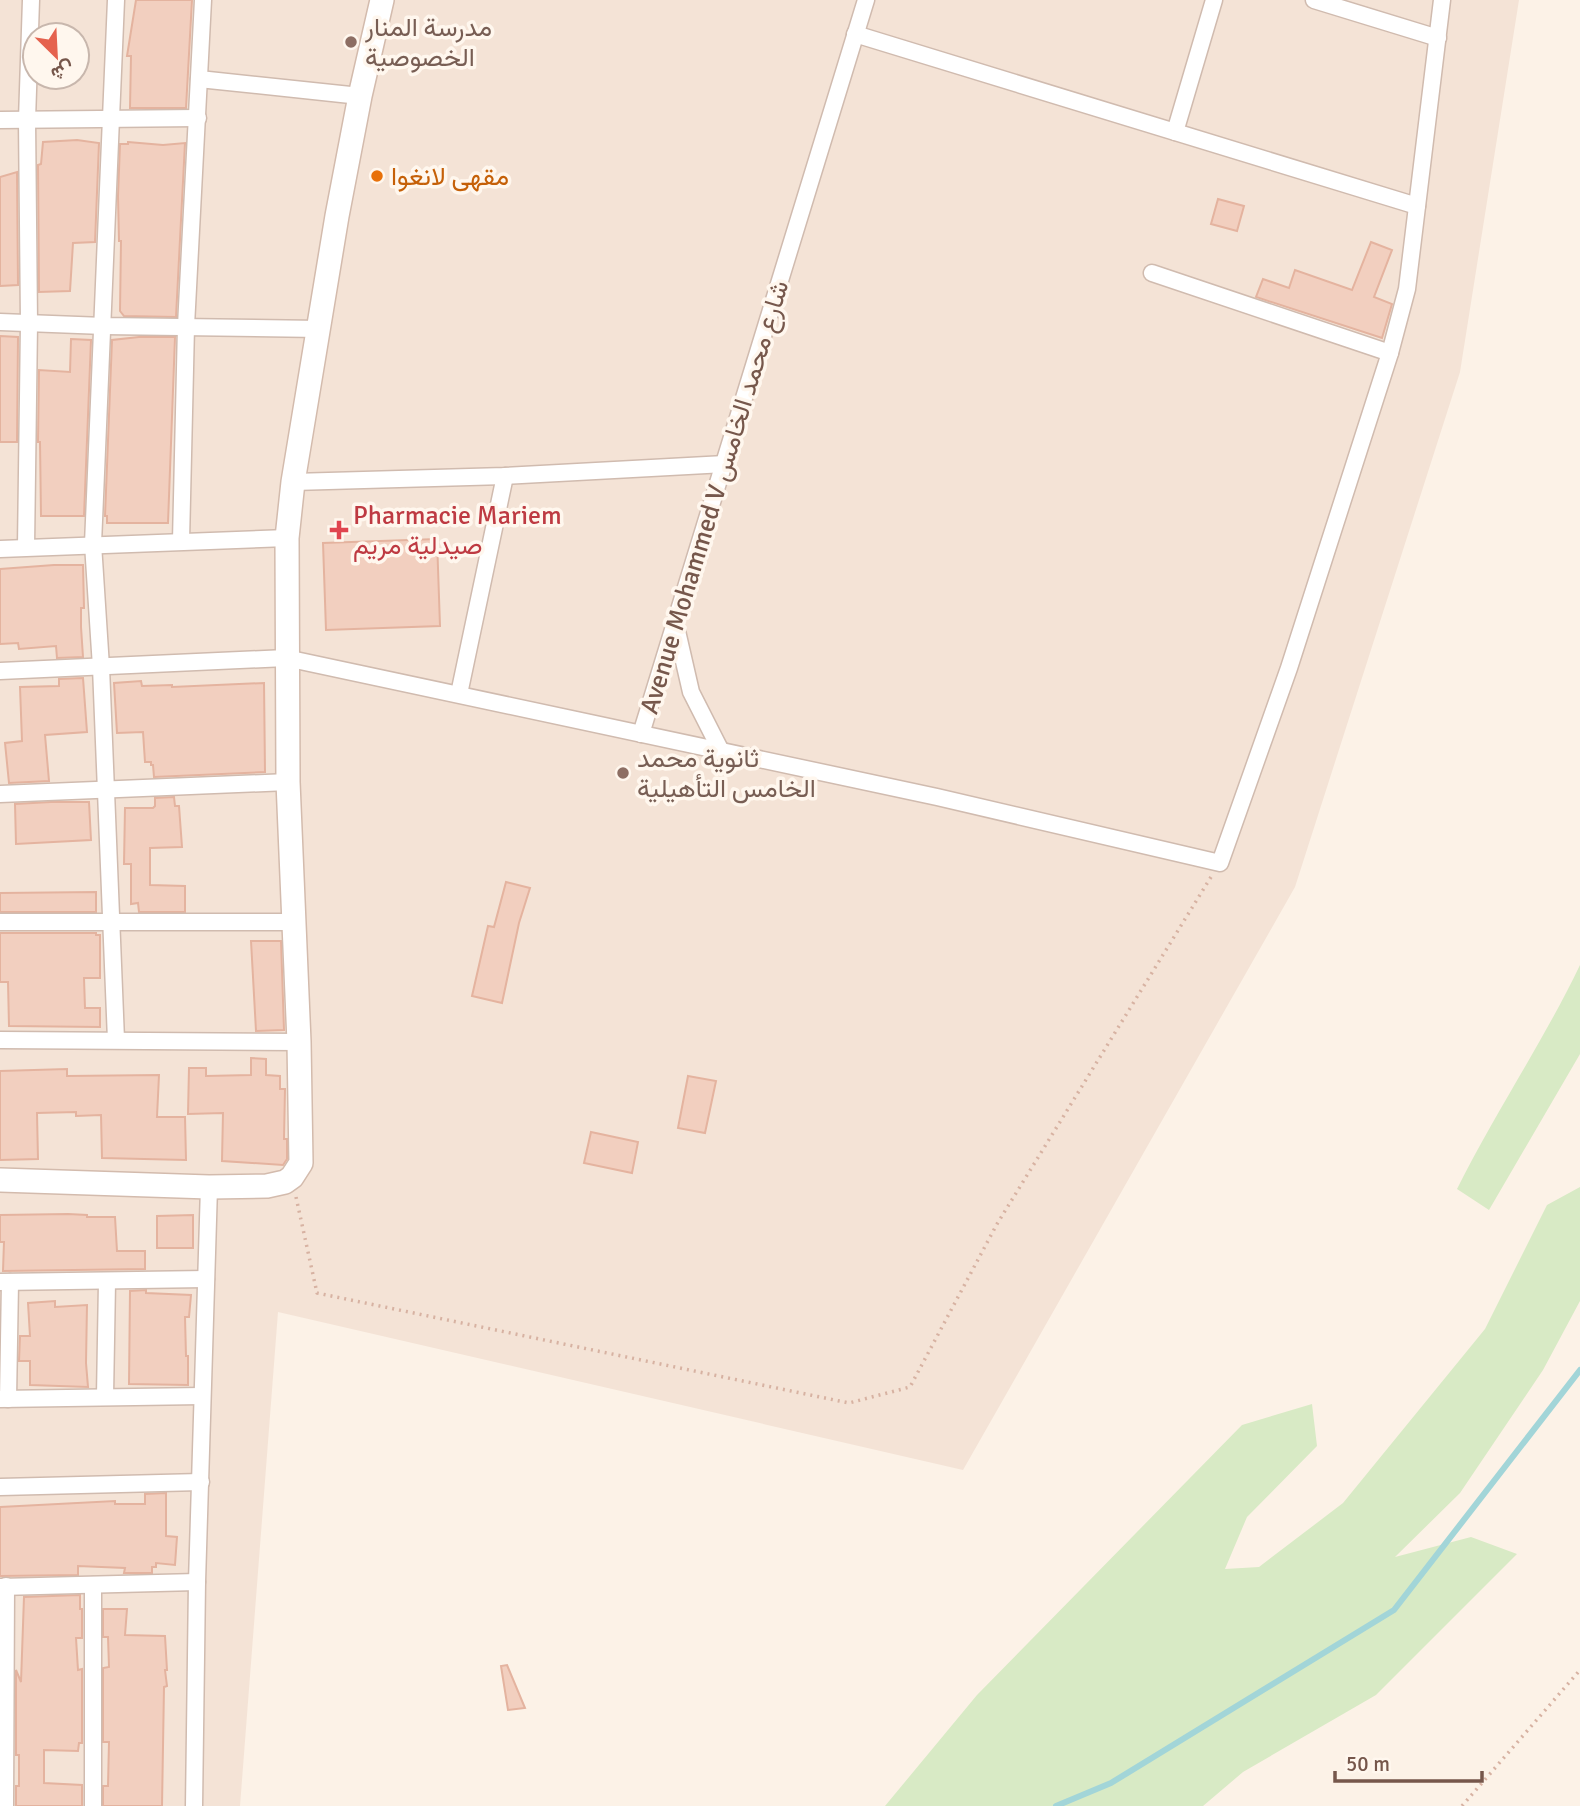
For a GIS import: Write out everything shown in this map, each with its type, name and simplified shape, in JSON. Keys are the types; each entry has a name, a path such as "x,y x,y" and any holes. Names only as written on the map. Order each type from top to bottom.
{"street":[{"path":"26,547 29,323 27,120 31,0"},
{"path":"116,0 93,544 101,667 116,1040"},
{"path":"181,541 186,326 203,0"},
{"path":"0,1180 209,1187 276,1186 292,1177 297,1170 302,1154 288,782 287,537 293,482 337,216 382,0"},
{"name":"Avenue Mohammed V شارع محمد الخامس","path":"0,671 286,658 641,734 866,0"},
{"path":"1175,132 1214,0"},
{"path":"1314,0 1438,38"},
{"path":"641,734 937,797 1220,863 1289,668 1390,353 1407,289 1442,0"},
{"path":"855,34 1417,206"},
{"path":"200,79 360,96"},
{"path":"0,120 198,118"},
{"path":"1152,274 1390,353"},
{"path":"0,322 320,328"},
{"path":"293,482 505,476 725,464"},
{"path":"459,694 505,476"},
{"path":"0,549 287,537"},
{"path":"676,625 691,692 722,753"},
{"path":"0,794 288,782"},
{"path":"0,922 293,922"},
{"path":"0,1040 299,1042"},
{"path":"194,1806 197,1582 209,1187"},
{"path":"202,1396 4,1399 5,1282 206,1279"},
{"path":"105,1396 107,1282"},
{"path":"0,1488 201,1482"},
{"path":"5,1806 3,1587 197,1582"},
{"path":"93,1584 93,1806"}],"path":[{"path":"292,1177 317,1293 849,1404 911,1387 997,1224 1220,863"},
{"path":"1462,1806 1580,1670"}],"shaded area":[{"path":"0,0 1519,0 1460,372 1295,887 963,1470 278,1312 240,1806 0,1806"}],"green space":[{"path":"1580,965 1580,1054 1489,1210 1457,1189"},
{"path":"1580,1187 1580,1301 1543,1370 1460,1493 1395,1557 1471,1537 1517,1554 1376,1695 1243,1772 1203,1806 885,1806 977,1695 1242,1425 1312,1404 1317,1446 1247,1517 1225,1569 1259,1567 1343,1503 1485,1329 1547,1205"}],"building":[{"path":"136,0 192,0 186,108 130,108 131,56 127,56"},
{"path":"77,140 99,143 95,242 73,243 70,291 39,292 38,165 41,164 43,142"},
{"path":"128,142 163,145 185,143 176,317 124,316 120,311 120,144"},
{"path":"17,172 18,285 0,286 0,177"},
{"path":"1218,199 1244,206 1237,231 1211,224"},
{"path":"1371,242 1392,250 1374,297 1392,304 1382,338 1256,297 1263,279 1289,288 1295,270 1352,290"},
{"path":"0,336 18,337 17,442 0,442"},
{"path":"175,337 168,523 107,523 105,516 112,340"},
{"path":"71,339 91,340 84,516 41,516 39,370 70,372"},
{"path":"437,539 440,626 326,630 323,543"},
{"path":"83,565 83,657 57,658 56,646 19,649 18,643 0,644 0,569"},
{"path":"83,678 87,732 45,735 49,781 9,783 5,743 22,741 20,687 59,686 59,679"},
{"path":"141,681 142,686 172,687 264,683 265,772 154,777 153,765 151,762 145,762 143,732 117,733 114,683"},
{"path":"174,797 175,806 179,806 182,847 150,848 150,885 185,886 185,912 139,912 138,903 131,904 131,864 124,864 125,808 153,808 155,798"},
{"path":"89,802 91,840 16,844 15,804"},
{"path":"506,882 530,888 519,923 502,1003 472,996 488,926 494,927"},
{"path":"96,892 96,912 0,912 0,893"},
{"path":"0,933 100,935 100,978 84,978 85,1008 100,1008 100,1027 9,1026 8,982 0,982"},
{"path":"251,941 281,941 284,1030 256,1031"},
{"path":"251,1058 266,1059 266,1075 280,1076 280,1089 285,1089 284,1139 287,1139 287,1159 283,1165 222,1161 223,1113 188,1114 189,1068 206,1068 206,1076 251,1075"},
{"path":"67,1069 67,1076 159,1075 157,1117 185,1117 186,1160 102,1158 101,1115 76,1116 76,1112 37,1113 38,1159 0,1160 0,1071"},
{"path":"688,1076 716,1081 705,1133 678,1128"},
{"path":"591,1132 638,1142 632,1173 584,1163"},
{"path":"68,1214 115,1217 117,1251 145,1251 145,1269 3,1271 4,1242 0,1242 0,1215"},
{"path":"193,1215 193,1248 157,1248 157,1216"},
{"path":"146,1290 146,1293 191,1295 189,1317 185,1317 188,1385 129,1384 130,1291"},
{"path":"55,1301 55,1307 87,1305 88,1387 30,1385 30,1361 19,1361 20,1336 30,1336 28,1303"},
{"path":"166,1493 166,1536 177,1537 175,1565 156,1563 156,1567 152,1567 152,1573 124,1573 125,1568 78,1566 78,1575 0,1576 0,1507 115,1501 115,1504 145,1504 145,1494"},
{"path":"80,1595 82,1638 76,1638 78,1670 82,1669 82,1743 79,1743 78,1751 44,1750 44,1783 82,1785 82,1806 16,1806 19,1755 16,1755 16,1670 21,1682 24,1597"},
{"path":"103,1609 127,1609 125,1635 165,1636 167,1686 164,1687 162,1806 103,1806 103,1786 108,1786 109,1742 103,1742 103,1668 109,1667 108,1637 103,1637"},
{"path":"507,1665 525,1708 508,1710 501,1666"}],"waterway":[{"path":"1056,1806 1111,1783 1394,1610 1580,1370"}],"place":[{"name":"مدرسة المنار الخصوصية","path":"351,42"},
{"name":"مقهى لانغوا","path":"377,176"},
{"name":"Pharmacie Mariem صيدلية مريم","path":"339,530"},
{"name":"ثانوية محمد الخامس التأهيلية","path":"623,773"}]}
